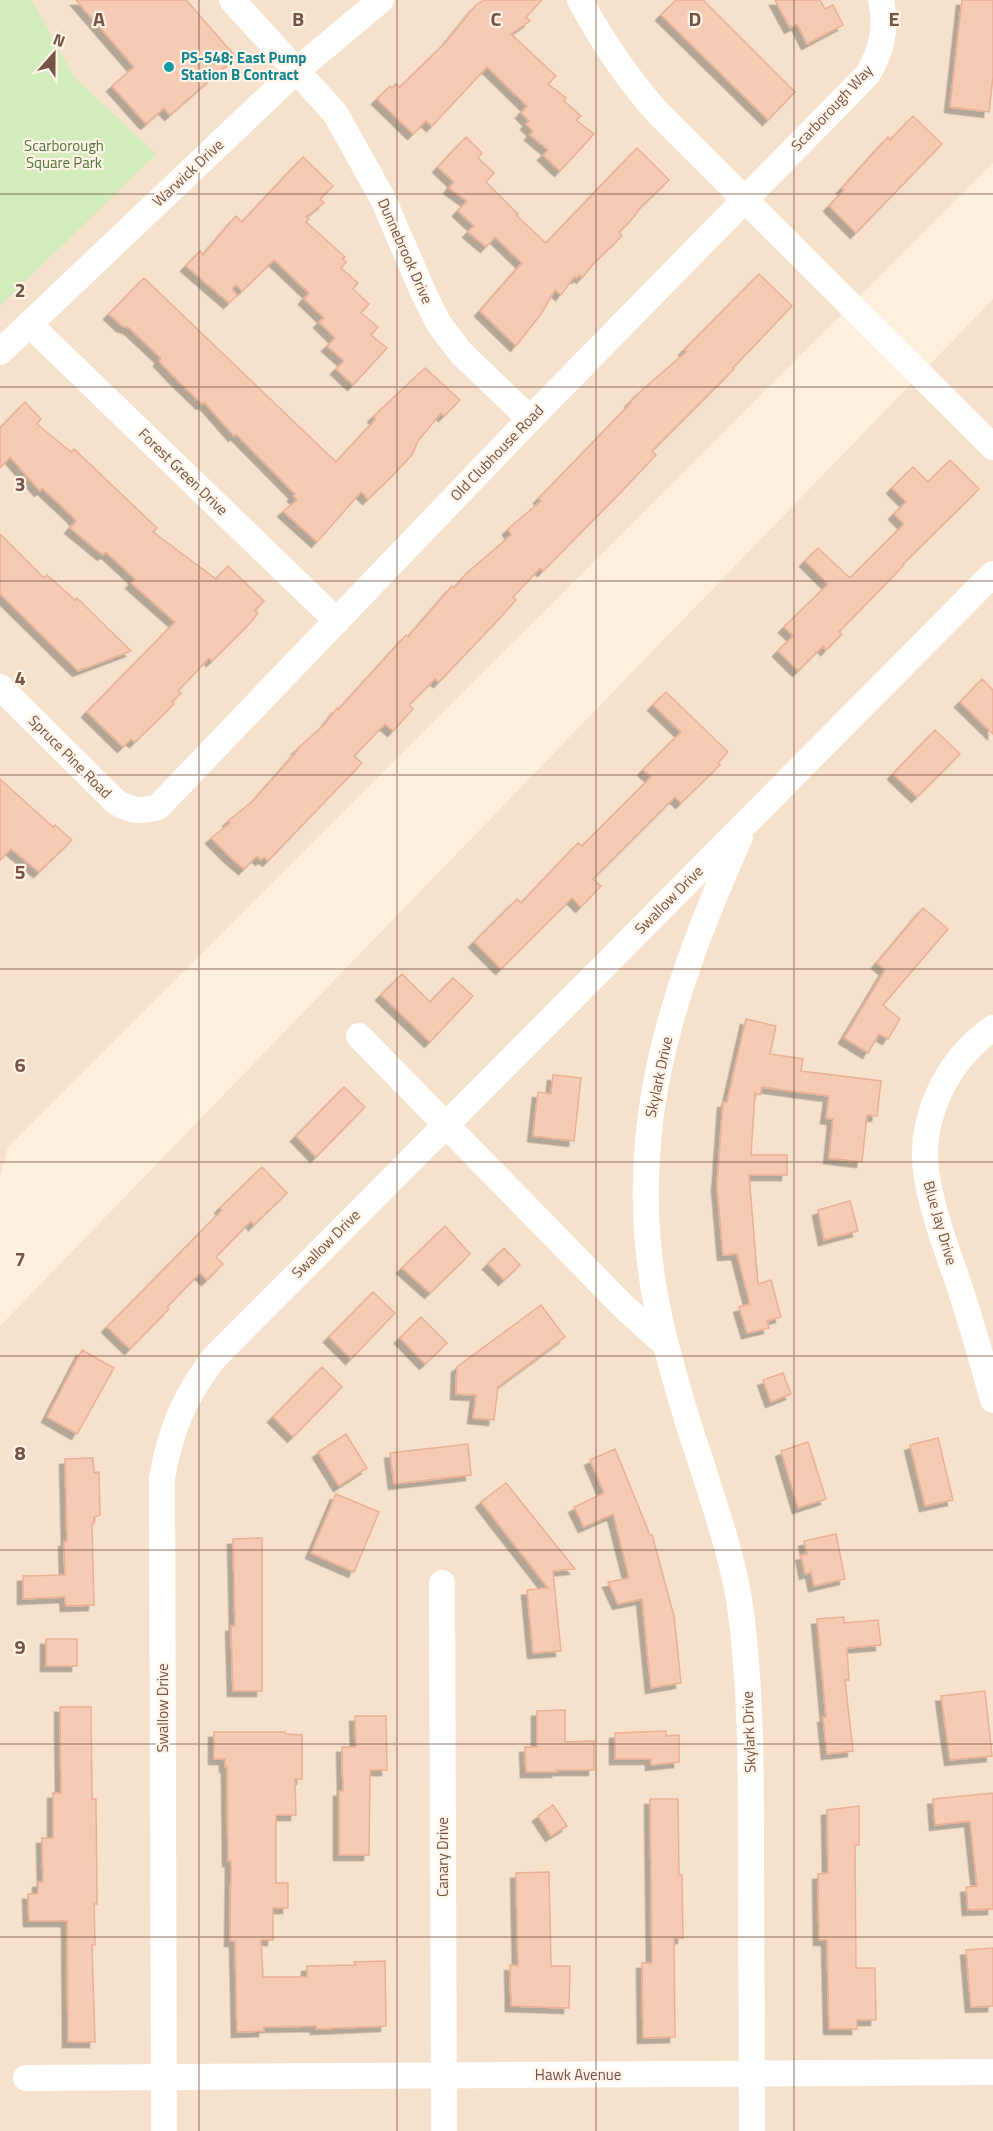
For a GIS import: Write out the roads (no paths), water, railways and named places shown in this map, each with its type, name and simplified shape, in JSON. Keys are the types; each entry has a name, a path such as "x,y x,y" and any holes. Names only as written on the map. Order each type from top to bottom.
{"street":[{"name":"Dunnebrook Drive","path":"232,0 335,113 383,199 439,324 461,353 530,419"},
{"name":"Warwick Drive","path":"0,352 296,71 381,0"},
{"path":"580,0 600,38 658,113 993,447"},
{"name":"Scarborough Way","path":"745,199 868,75 877,59 884,37 885,15 881,0"},
{"name":"Old Clubhouse Road","path":"252,710 530,419 745,199"},
{"name":"Forest Green Drive","path":"29,324 337,621"},
{"name":"Swallow Drive","path":"164,2131 162,1478 168,1444 192,1387 213,1359 993,574"},
{"name":"Spruce Pine Road","path":"0,687 116,802 129,809 144,811 158,807 169,797 252,710"},
{"name":"Skylark Drive","path":"747,823 709,907 681,985 658,1066 645,1161 645,1219 652,1287 665,1344 728,1546 741,1609 746,1660 751,1788 752,2131"},
{"name":"Blue Jay Drive","path":"993,1028 979,1038 958,1060 942,1086 929,1120 925,1144 926,1175 933,1206 993,1400"},
{"path":"359,1035 622,1305 665,1344"},
{"name":"Canary Drive","path":"442,1583 444,2131"},
{"name":"Hawk Avenue","path":"26,2078 993,2072"}],"place":[{"name":"PS-548; East Pump Station B Contract","path":"169,67"}],"park label":[{"name":"Scarborough Square Park","path":"64,154"}]}
